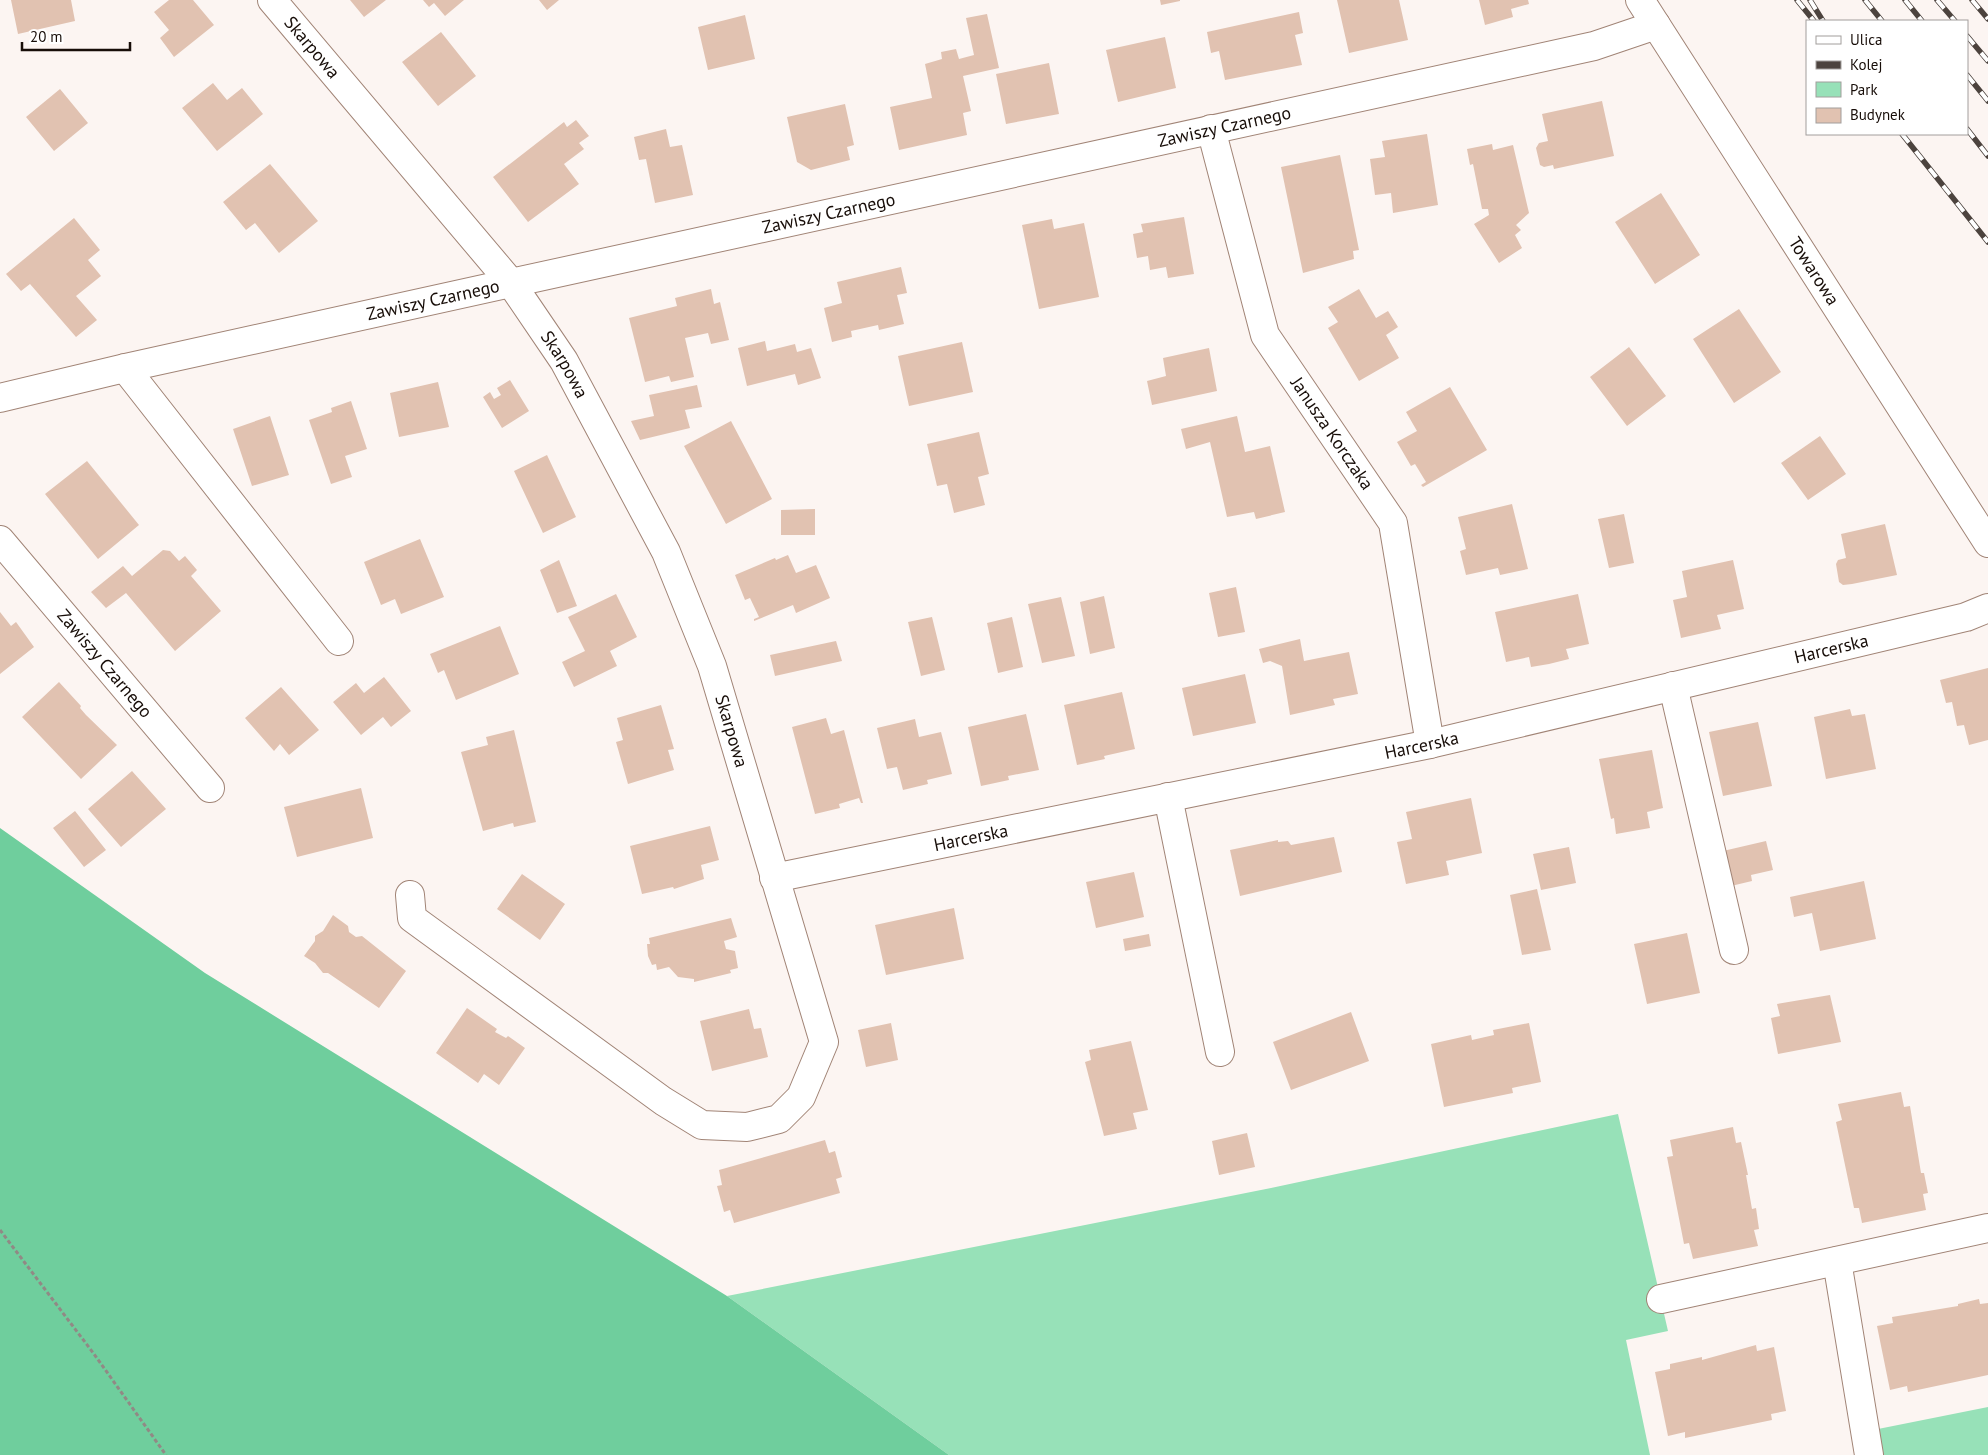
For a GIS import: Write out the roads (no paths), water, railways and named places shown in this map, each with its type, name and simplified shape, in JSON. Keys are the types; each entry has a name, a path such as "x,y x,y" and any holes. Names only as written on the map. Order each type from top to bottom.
{"street":[{"name":"Skarpowa","path":"272,0 511,283 564,361 666,552 712,666 824,1042 801,1097 779,1119 747,1127 702,1126 664,1101 412,918 410,895"},
{"name":"Towarowa","path":"1640,0 1988,543"},
{"name":"Zawiszy Czarnego","path":"0,398 125,368 1594,46 1656,25"},
{"name":"Janusza Korczaka","path":"1211,129 1265,335 1393,524 1430,744"},
{"path":"125,368 339,641"},
{"name":"Zawiszy Czarnego","path":"0,540 210,788"},
{"name":"Harcerska","path":"774,878 1430,744 1966,617 1988,608"},
{"path":"1673,686 1734,950"},
{"path":"1168,797 1220,1052"},
{"path":"1661,1299 1988,1228"},
{"path":"1837,1261 1869,1455"}],"railway":[{"path":"1797,0 1813,20"},
{"path":"1810,0 1822,20"},
{"path":"1865,0 1881,20"},
{"path":"1905,0 1921,20"},
{"path":"1937,0 1954,20"},
{"path":"1972,0 1988,19"},
{"path":"1968,37 1988,61"},
{"path":"1968,76 1988,101"},
{"path":"1968,130 1988,156"},
{"path":"1903,135 1988,242"}]}
